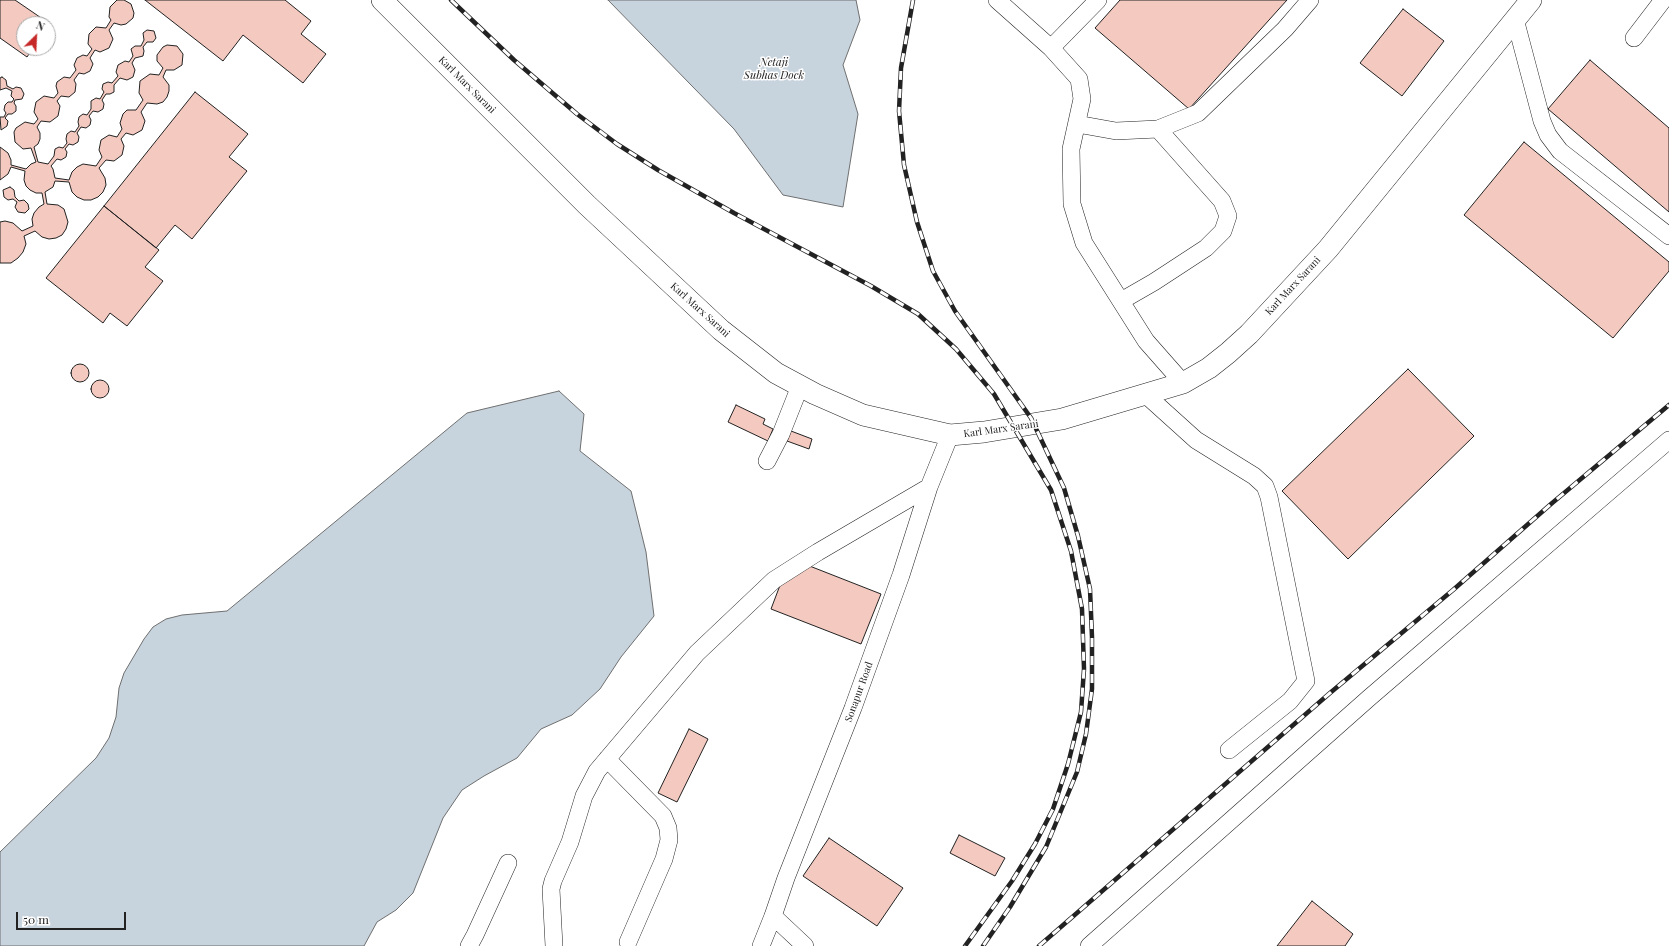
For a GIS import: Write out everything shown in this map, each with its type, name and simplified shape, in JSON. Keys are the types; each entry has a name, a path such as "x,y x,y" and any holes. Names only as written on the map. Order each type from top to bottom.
{"main road":[{"name":"Karl Marx Sarani","path":"382,0 587,205 721,330 776,373 814,394 863,415 950,435 984,432 1062,419 1184,383 1209,368 1249,334 1328,249 1531,0"}],"street":[{"path":"997,0 1051,48 1079,79 1082,99 1072,149 1072,204 1084,243 1146,341 1184,383"},
{"path":"1051,48 1098,0"},
{"path":"1077,124 1116,131 1158,129 1198,113 1285,29 1310,0"},
{"path":"1634,38 1663,0"},
{"path":"1515,19 1542,121 1548,135 1560,151 1669,236"},
{"path":"1121,301 1154,282 1206,248 1223,231 1228,216 1222,201 1158,129"},
{"path":"766,462 778,441 800,386"},
{"path":"1145,394 1196,440 1254,476 1265,486 1269,497 1306,681 1290,701 1228,750"},
{"name":"Sonapur Road","path":"761,946 786,878 854,708 901,575 929,487 950,435"},
{"path":"1089,946 1369,698 1669,440"},
{"path":"554,946 551,889 570,842 584,796 597,771 697,653 774,580 818,552 929,487"},
{"path":"607,759 663,816 668,828 669,840 664,859 628,942"},
{"path":"468,946 475,935 508,863"},
{"path":"773,916 805,946"}],"water":[{"name":"Netaji Subhas Dock","path":"608,0 856,0 860,20 843,65 858,114 843,207 783,195 734,129"},
{"path":"559,391 584,414 580,451 631,491 646,552 654,616 621,657 600,689 572,715 541,729 517,758 462,790 443,818 413,893 396,910 377,922 364,946 0,946 0,852 96,758 109,738 116,717 119,688 124,673 144,639 153,627 166,619 182,615 227,611 467,413"}],"building":[{"path":"0,0 15,0 38,16 16,16 16,49 0,38"},
{"path":"117,0 124,0 131,4 134,13 133,18 126,24 121,25 114,23 109,30 113,39 109,48 100,52 95,50 90,58 93,64 90,71 84,74 79,73 74,80 76,84 75,92 69,97 61,96 57,101 60,106 58,116 50,122 41,121 37,127 40,133 40,139 38,144 34,147 38,162 48,164 54,156 55,149 59,147 63,148 67,143 67,134 71,131 75,132 79,126 79,117 83,114 87,115 91,109 91,101 96,98 100,99 104,92 102,89 103,84 108,82 112,83 118,76 116,72 118,65 125,61 129,62 133,56 131,49 135,46 141,46 144,40 143,33 147,30 154,31 156,38 153,42 147,42 143,47 143,56 135,58 132,63 135,70 133,77 127,80 120,78 114,85 114,92 106,94 102,100 104,104 103,109 98,112 93,111 89,116 91,120 90,125 86,128 81,127 77,133 79,137 78,142 73,145 69,144 65,149 67,152 66,157 61,160 57,159 51,166 55,178 69,180 72,172 77,167 83,164 96,166 102,157 99,150 101,140 109,135 117,137 122,129 120,123 123,114 127,110 136,110 143,100 139,93 140,81 150,74 159,75 163,68 157,61 157,55 163,47 167,45 177,46 183,54 182,65 174,70 166,70 163,77 169,85 167,97 163,102 157,104 147,103 141,112 145,121 142,130 133,135 126,133 121,139 124,146 122,155 114,161 106,160 99,168 105,178 106,185 103,192 98,197 91,200 84,200 77,197 72,192 69,182 55,181 53,187 45,192 47,204 58,205 64,209 68,222 62,235 49,239 42,237 35,231 24,236 26,244 23,252 18,258 11,263 0,263 0,222 5,221 13,223 22,231 33,226 32,219 34,213 44,204 42,193 36,193 26,186 24,180 25,171 11,167 8,174 0,180 0,147 8,153 11,160 11,165 26,169 31,164 36,162 31,148 23,149 15,142 14,132 16,128 25,122 34,124 38,119 34,112 36,102 44,96 54,98 58,93 56,86 57,82 64,77 70,78 76,70 74,65 77,58 83,55 87,56 92,49 88,44 89,34 96,27 106,28 111,20 109,17 110,7"},
{"path":"145,0 285,0 311,21 301,34 326,54 303,83 243,35 223,61"},
{"path":"1120,0 1287,0 1189,109 1095,28"},
{"path":"1403,9 1444,41 1402,96 1360,63"},
{"path":"1590,60 1669,128 1669,212 1548,109"},
{"path":"2,77 6,80 7,86 13,89 16,87 21,88 24,94 22,99 15,100 14,103 16,106 16,111 12,114 8,114 5,118 8,121 7,126 1,130 0,117 4,117 6,113 4,110 5,105 8,102 12,102 14,99 11,96 12,91 6,88 0,90 0,78"},
{"path":"195,92 248,134 229,157 247,171 192,239 175,225 156,248 104,206"},
{"path":"1524,142 1669,262 1669,271 1613,338 1464,215"},
{"path":"10,187 14,190 15,197 19,201 24,200 28,204 29,209 25,213 18,212 15,207 17,202 13,199 8,200 4,197 3,190"},
{"path":"104,206 159,250 145,267 163,281 127,326 110,313 103,323 46,278"},
{"path":"80,364 86,367 89,373 86,379 80,382 74,379 71,373 74,367"},
{"path":"1408,369 1474,436 1348,559 1282,491"},
{"path":"100,380 106,383 109,389 106,395 100,398 94,395 91,389 94,383"},
{"path":"736,405 765,419 763,424 773,429 768,441 728,422"},
{"path":"791,431 812,439 809,449 787,441"},
{"path":"807,565 881,594 861,644 771,609 782,580"},
{"path":"689,729 708,739 677,802 658,793"},
{"path":"959,835 1005,858 995,876 950,853"},
{"path":"829,838 903,888 877,926 803,876"},
{"path":"1312,901 1353,934 1345,946 1277,946"}],"railway":[{"path":"451,0 514,60 577,114 617,144 658,170 734,213 871,286 918,314 956,349 994,394 1051,490 1071,551 1082,609 1084,669 1081,712 1068,764 1053,809 1035,844 1012,881 965,946"},
{"path":"913,0 901,68 899,111 904,165 917,222 933,271 955,311 1031,418 1064,488 1078,536 1090,589 1092,689 1086,734 1077,772 1046,847 1010,907 983,946"},
{"path":"1039,946 1330,693 1669,405"}]}
